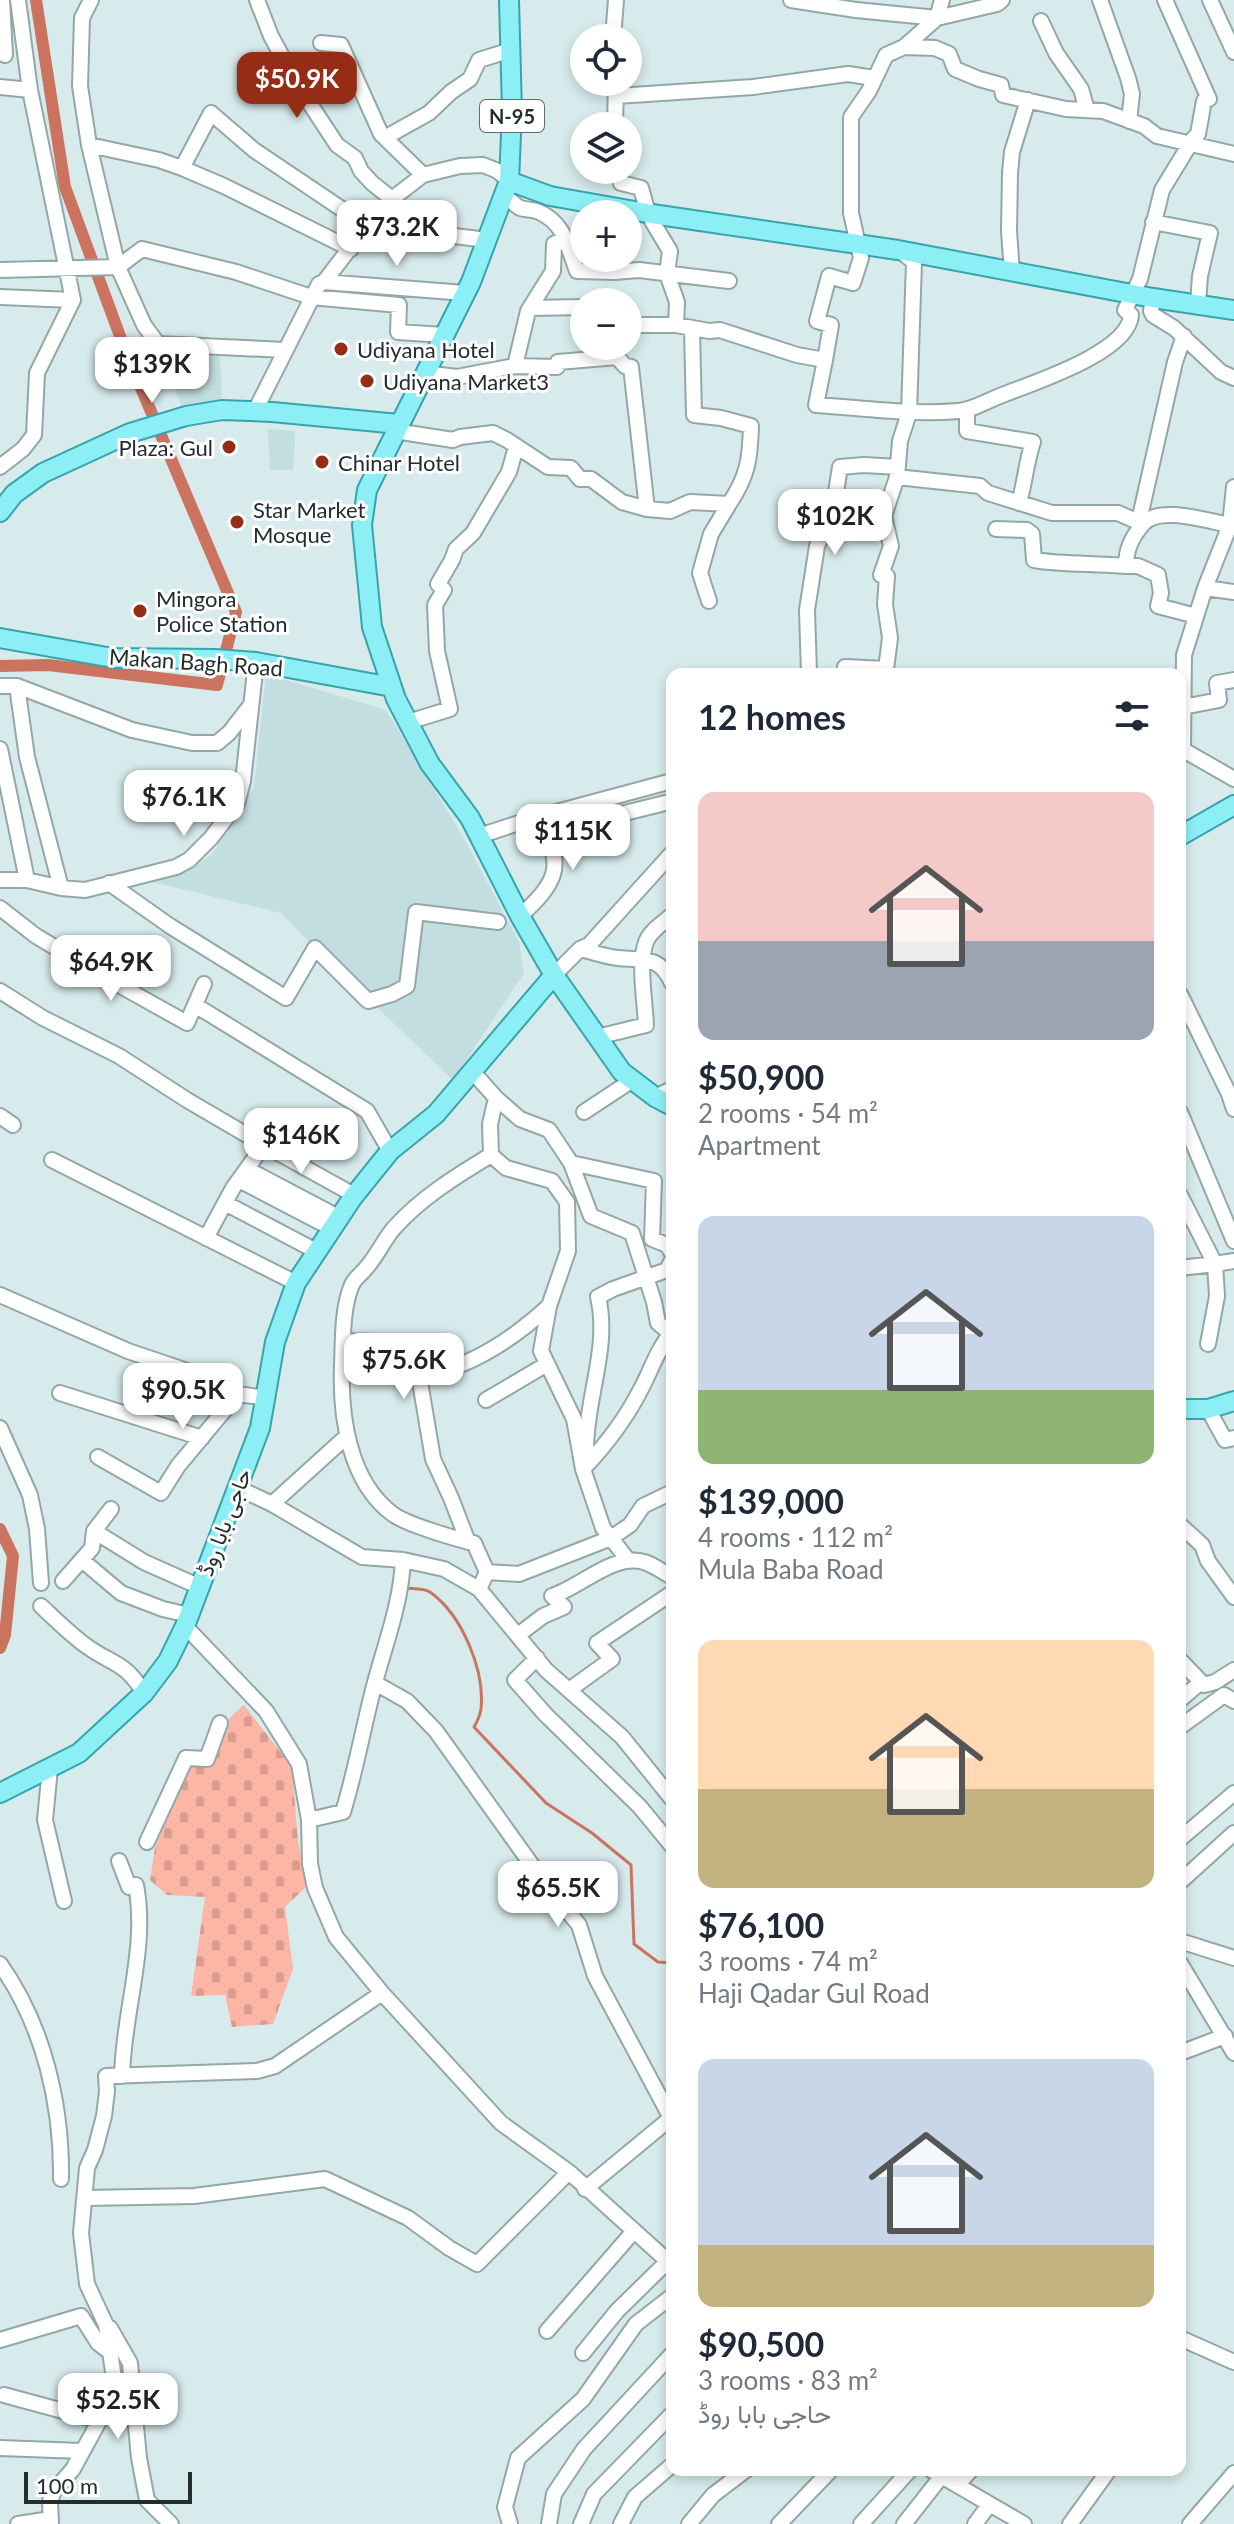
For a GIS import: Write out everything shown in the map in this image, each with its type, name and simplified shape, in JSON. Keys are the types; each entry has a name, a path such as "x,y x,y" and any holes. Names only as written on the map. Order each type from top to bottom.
{"main road":[{"name":"N-95","path":"506,188 512,111 509,0"},
{"path":"663,1093 631,1081 622,1072 554,975 470,818 430,764 408,722 392,687 372,627 362,525 367,490 465,293 506,188 898,250 1012,273 1234,310"},
{"path":"0,512 14,494 43,473 130,433 186,416 222,410 255,411 397,428"},
{"name":"Makan Bagh Road","path":"0,638 113,658 248,661 392,687"},
{"path":"1186,833 1234,805"},
{"name":"حاجی بابا روڈ","path":"0,1793 79,1753 144,1693 168,1661 187,1621 260,1428 275,1342 296,1283 354,1195 390,1151 436,1114 554,975"},
{"path":"1186,1409 1208,1409 1234,1401"}],"street":[{"path":"2,0 5,55"},
{"path":"0,467 23,449 34,435 37,373 73,300 30,90 18,0"},
{"path":"91,0 82,18 80,86 89,145 118,267 144,325 158,344 285,350"},
{"path":"257,0 271,36 297,84 337,145 355,158 361,171 392,199"},
{"path":"614,24 616,0"},
{"path":"791,0 937,18 997,4 1002,0"},
{"path":"942,0 937,18 904,47 886,55 869,91 851,117 851,213 861,258 853,283 829,276 817,321 831,325 816,405 909,413 967,409 1083,363 1126,330 1131,315 1125,310 1140,279 1162,190 1198,134 1204,101 1209,99 1165,0"},
{"path":"1100,0 1132,94 1129,121"},
{"path":"1210,0 1234,52"},
{"path":"1041,21 1056,53 1081,89 1087,110"},
{"path":"321,43 341,45 381,134 423,175"},
{"path":"904,47 935,48 949,54 955,69 1001,85 1003,95 1066,109 1103,111 1144,126 1157,136 1234,154"},
{"path":"386,137 429,113 470,79 479,60 511,50"},
{"path":"642,89 753,87 848,74 874,78"},
{"path":"0,87 30,90"},
{"path":"1012,273 1010,173 1012,152 1028,100"},
{"path":"182,168 211,113 254,150 371,227 487,240"},
{"path":"89,145 182,168 351,249"},
{"path":"255,411 319,284 324,282 392,199 423,175 460,166 483,165 498,171 521,208 550,217 557,224 577,271 639,270 729,281"},
{"path":"625,184 641,188 652,221 670,251 667,274 677,302 676,325"},
{"path":"1153,222 1210,233 1200,276 1198,304"},
{"path":"515,366 530,308 553,271 554,244 565,238"},
{"path":"0,270 118,267 142,249 236,272 311,297 399,305 398,332 444,335"},
{"path":"886,668 890,638 885,604 887,576 881,575 891,546 884,516 909,413 914,262 898,250"},
{"path":"324,282 465,293"},
{"path":"0,297 73,300"},
{"path":"1153,298 1153,315 1184,336 1221,372 1234,378"},
{"path":"530,308 570,307"},
{"path":"642,325 686,325 692,329 720,330 797,355 825,360"},
{"path":"692,329 694,415 751,426 749,463 739,490 711,534 700,573 709,601"},
{"path":"1126,566 1126,555 1141,523 1175,362 1184,336"},
{"path":"424,373 457,377 515,366 557,367 558,362 570,360"},
{"path":"622,360 625,366 631,367 647,509"},
{"path":"967,409 967,431 1033,442 1019,503"},
{"path":"397,428 453,440 493,433 548,467 571,468 580,479 591,479 622,502 647,509 670,511 690,502 729,504"},
{"path":"408,722 450,709 437,651 435,605 444,590 438,584 456,549 473,533 509,472 516,447"},
{"path":"809,668 808,602 817,546 833,511 840,467 864,465 980,486 988,493 1052,513 1118,513 1141,523"},
{"path":"1184,668 1184,655 1205,588 1230,525 1234,487"},
{"path":"1141,523 1149,517 1165,514 1230,525"},
{"path":"996,529 1027,530 1032,534 1034,560 1064,565 1103,563 1138,566 1158,575 1161,593 1158,606 1196,616"},
{"path":"1205,588 1234,592"},
{"path":"0,880 27,880 85,890 176,867 189,860 237,804 243,781 250,706 248,661"},
{"path":"845,668 866,668"},
{"path":"1186,706 1219,700 1217,683 1234,680"},
{"path":"0,686 17,686 132,730 192,743 217,743 250,706"},
{"path":"17,686 27,757 61,888"},
{"path":"0,749 27,880"},
{"path":"1186,751 1234,779"},
{"path":"479,836 666,783"},
{"path":"545,833 665,803"},
{"path":"520,916 553,879 556,859 551,843 534,818"},
{"path":"554,975 580,949 589,945 666,860"},
{"path":"109,883 170,926 286,998 315,948 368,1001 407,986 416,912 498,922"},
{"path":"0,908 36,936 187,1023 204,984"},
{"path":"597,1037 646,1025 646,941 666,920"},
{"path":"580,949 617,958 644,959 666,970"},
{"path":"0,991 43,1018 119,1056 187,1100 354,1195"},
{"path":"195,1005 367,1111 390,1151"},
{"path":"1188,1028 1229,1094 1234,1109"},
{"path":"472,1071 520,1119 549,1130 571,1163 591,1216 632,1233 647,1276 658,1323 666,1329"},
{"path":"584,1112 631,1081"},
{"path":"496,1098 490,1124 491,1155 506,1168 552,1181 567,1202 568,1251 549,1306 541,1351 574,1419 583,1469 603,1528 628,1560"},
{"path":"1186,1126 1234,1241"},
{"path":"206,1238 264,1145"},
{"path":"479,1589 487,1572 474,1543 455,1539 395,1515 366,1487 347,1436 341,1387 350,1287 395,1227 426,1196 491,1155"},
{"path":"52,1160 296,1283"},
{"path":"571,1163 654,1181 652,1239 666,1245"},
{"path":"243,1175 335,1223"},
{"path":"225,1203 316,1251"},
{"path":"1186,1207 1215,1264 1217,1296 1208,1344"},
{"path":"1186,1267 1234,1261"},
{"path":"583,1469 586,1428 602,1329 603,1315 598,1297 666,1270"},
{"path":"0,1295 128,1351 193,1373 238,1394 267,1398"},
{"path":"468,1542 433,1459 419,1376 465,1364 520,1333 549,1306"},
{"path":"583,1469 603,1449 641,1390 666,1339"},
{"path":"343,1341 414,1343"},
{"path":"486,1400 547,1364"},
{"path":"60,1393 202,1438"},
{"path":"98,1457 161,1493 178,1466 238,1394"},
{"path":"1208,1409 1225,1440 1234,1438"},
{"path":"0,1428 30,1495 37,1529 41,1583"},
{"path":"272,1504 347,1436"},
{"path":"238,1488 272,1504 362,1557 403,1560 444,1569 479,1589 546,1670 622,1737 666,1792"},
{"path":"487,1572 519,1574 611,1538 630,1525 643,1506 666,1495"},
{"path":"63,1581 92,1548 94,1531 111,1509"},
{"path":"1186,1530 1202,1545 1208,1561 1234,1597"},
{"path":"94,1531 144,1562 200,1587"},
{"path":"309,1820 343,1812 402,1587 403,1560"},
{"path":"518,1635 543,1616 564,1607 552,1596 603,1570 628,1560 646,1562 666,1574"},
{"path":"83,1561 121,1593 187,1621 266,1711 299,1764 309,1820 310,1864 315,1888 336,1937 382,1993 501,2123 569,2172 666,2259"},
{"path":"569,1690 612,1659 597,1643 666,1597"},
{"path":"41,1606 86,1646 133,1675 144,1693"},
{"path":"537,1658 515,1680 545,1714 640,1807 666,1839"},
{"path":"1186,1666 1204,1685 1234,1670"},
{"path":"1186,1695 1201,1682"},
{"path":"375,1683 407,1701 436,1731 544,1882 579,1925 595,1976 666,2109"},
{"path":"1186,1722 1224,1695 1234,1701"},
{"path":"147,1842 186,1758 207,1759 220,1723"},
{"path":"50,1768 45,1820 64,1901"},
{"path":"1186,1834 1234,1793"},
{"path":"1186,1877 1234,1833"},
{"path":"119,1861 140,1905 135,1967 122,2052 122,2076"},
{"path":"1186,1943 1234,1958"},
{"path":"0,1964 44,2052 59,2124 61,2179"},
{"path":"1186,1973 1234,2053"},
{"path":"171,2524 147,2500 139,2458 130,2363 87,2284 81,2233 87,2168 104,2116 106,2076 257,2071 275,2066 382,1993"},
{"path":"1186,2051 1225,2036"},
{"path":"585,2189 666,2122"},
{"path":"85,2198 194,2196 325,2179 408,2218 477,2264 569,2172"},
{"path":"547,2331 634,2231"},
{"path":"583,2353 617,2311 666,2267"},
{"path":"510,2524 505,2507 518,2458 583,2399 636,2324 666,2301"},
{"path":"0,2340 81,2316 98,2343 111,2353"},
{"path":"18,2524 51,2522 50,2501 54,2491 73,2469 113,2395 115,2385 104,2317"},
{"path":"1186,2341 1234,2362"},
{"path":"549,2524 554,2494 584,2449 666,2360"},
{"path":"4,2395 100,2421"},
{"path":"581,2524 594,2494 666,2420"},
{"path":"0,2448 82,2451"},
{"path":"621,2524 635,2497 666,2470"},
{"path":"1190,2524 1234,2473"},
{"path":"689,2524 713,2495 738,2476"},
{"path":"779,2524 825,2476"},
{"path":"861,2524 905,2476"},
{"path":"904,2524 934,2476"},
{"path":"941,2476 1024,2524"},
{"path":"957,2485 965,2476"},
{"path":"1070,2524 1105,2476"},
{"path":"975,2524 989,2505"}],"shaded area":[{"path":"179,349 220,350 222,410 185,415 161,355"},
{"path":"268,429 295,431 293,470 270,470"},
{"path":"266,674 386,710 462,835 519,942 524,973 453,1080 281,913 153,882 211,856 254,787"}],"green space":[{"path":"244,1705 292,1767 304,1874 315,1888 308,1885 285,1907 293,1969 273,2024 232,2027 225,1995 191,1996 205,1897 167,1895 150,1880 155,1848 188,1763 211,1764 225,1725"}],"waterway":[{"path":"0,666 48,665 217,685 236,612 127,355 65,187 36,0"},
{"path":"0,1529 13,1556 5,1635 0,1648"},
{"path":"405,1588 430,1592 442,1602 469,1644 481,1694 481,1709 474,1727 546,1803 592,1833 631,1865 634,1944 658,1962 666,1963"}],"place":[{"name":"Udiyana Hotel","path":"341,349"},
{"name":"Udiyana Market3","path":"367,381"},
{"name":"Plaza: Gul","path":"229,447"},
{"name":"Chinar Hotel","path":"322,462"},
{"name":"Star Market Mosque","path":"237,522"},
{"name":"Mingora Police Station","path":"140,611"}]}
